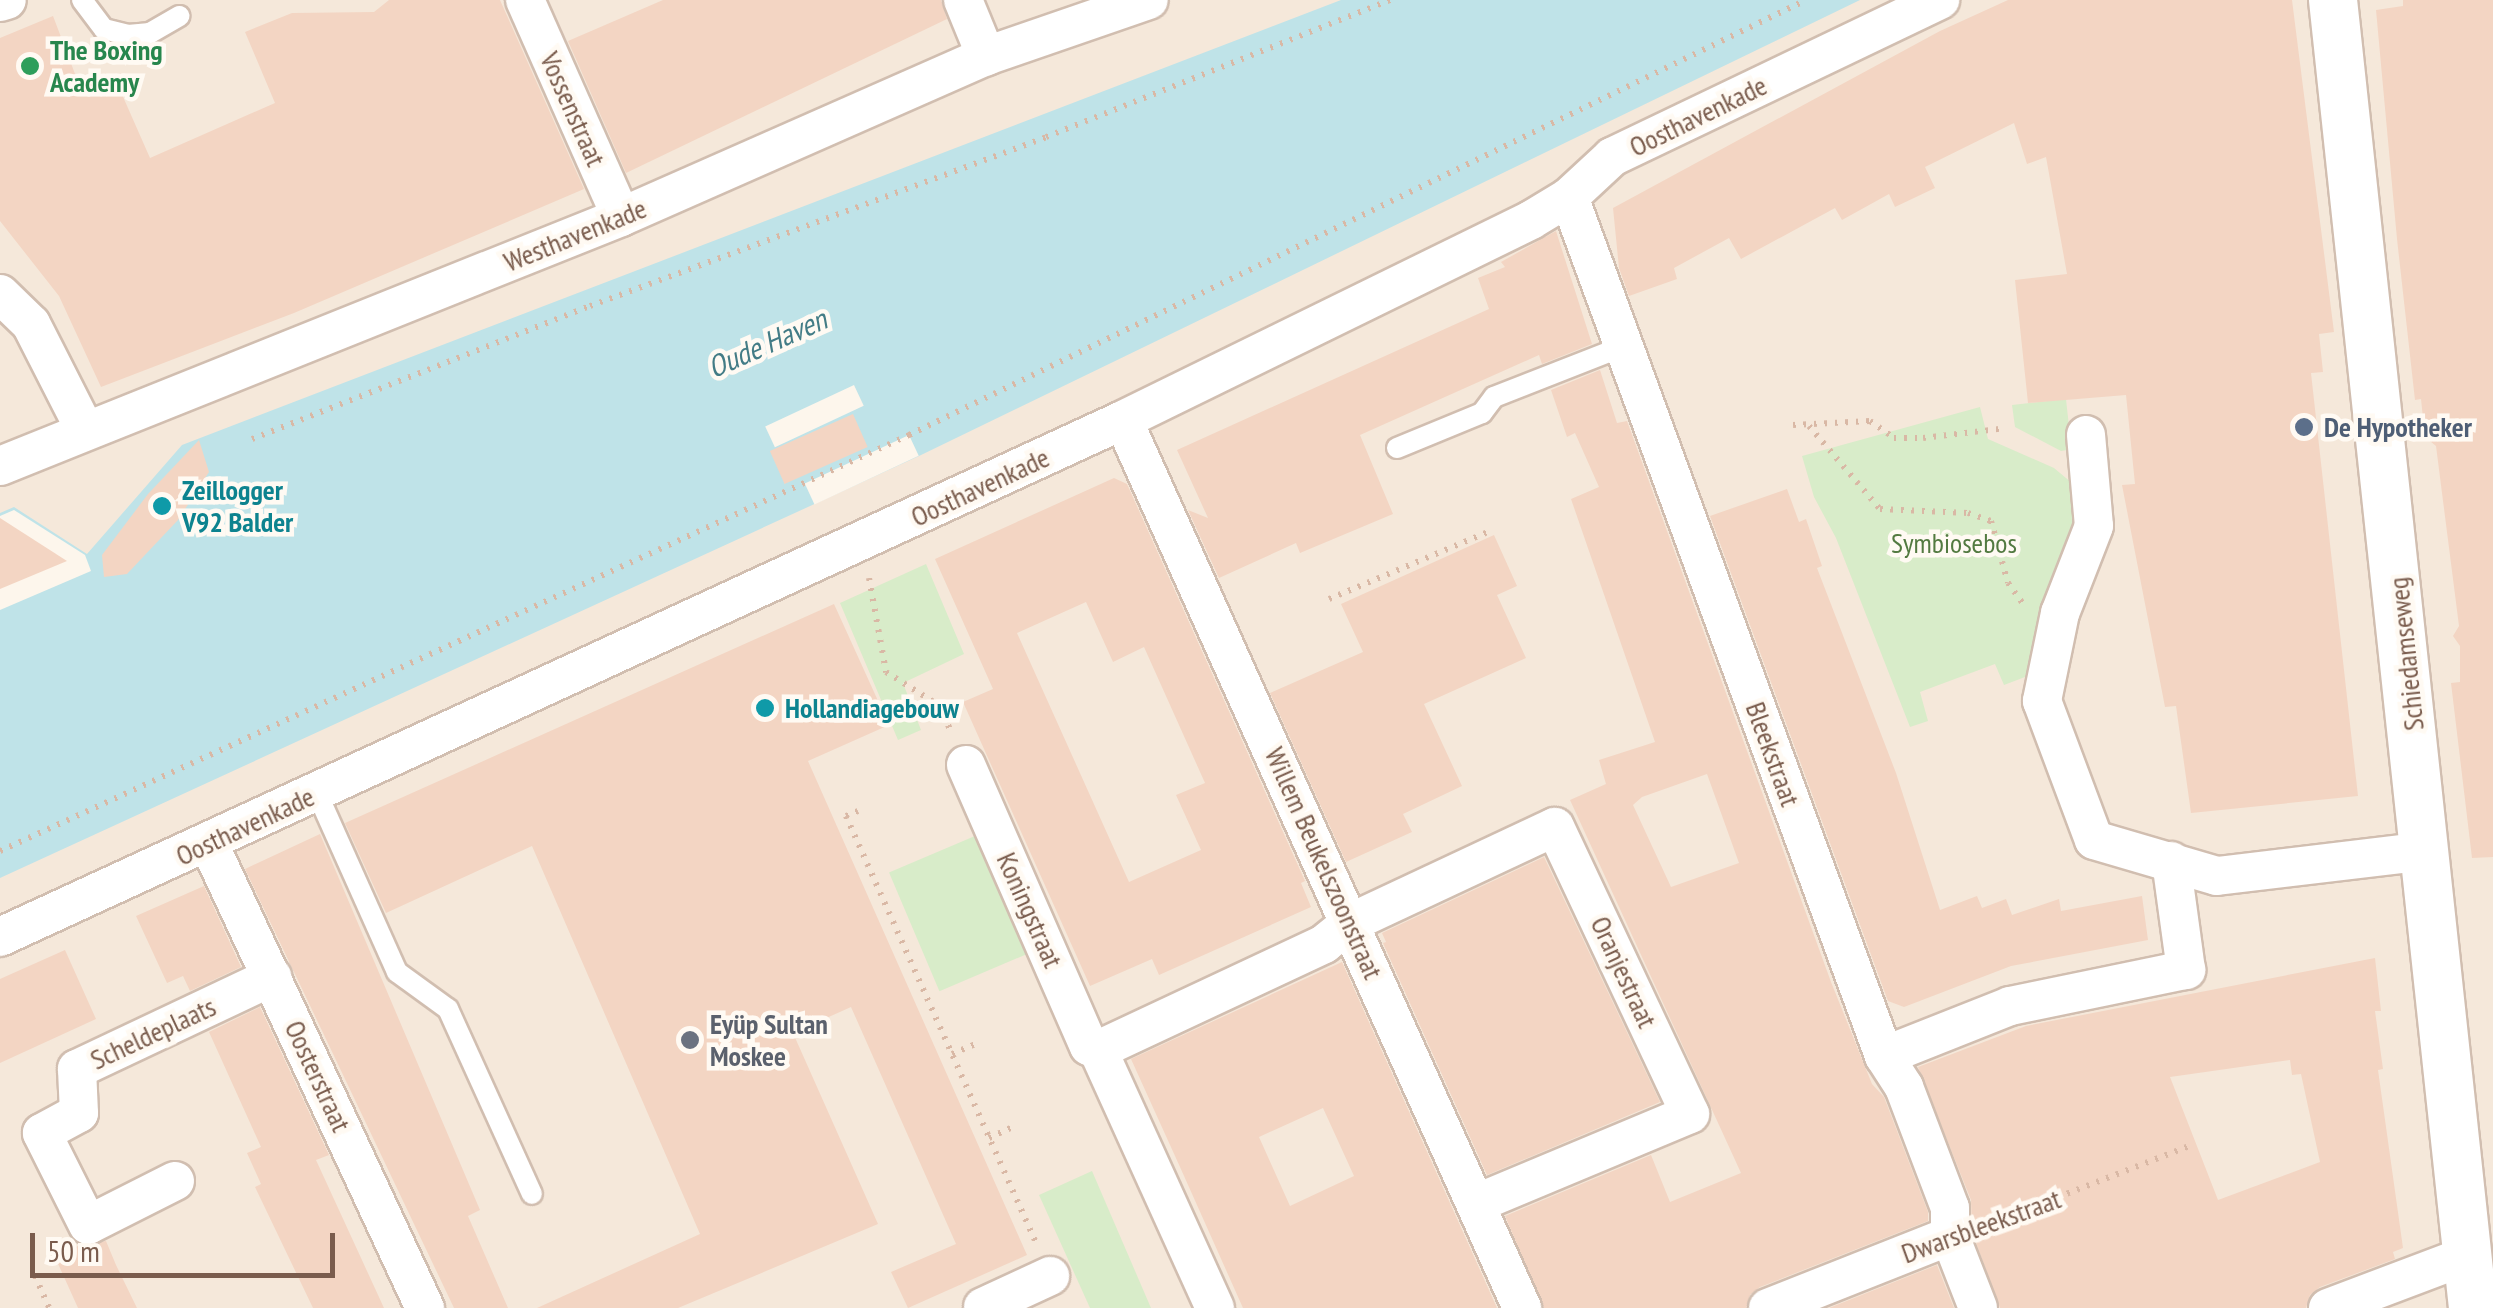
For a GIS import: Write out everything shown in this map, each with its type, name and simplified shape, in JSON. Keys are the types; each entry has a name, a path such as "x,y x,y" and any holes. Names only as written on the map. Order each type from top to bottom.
{"street":[{"name":"Vossenstraat","path":"525,0 620,218"},
{"path":"963,0 986,56"},
{"name":"Westhavenkade","path":"0,466 620,218 986,56 1149,0"},
{"name":"Oosthavenkade","path":"0,937 1123,420 1569,197 1612,157 1940,0"},
{"name":"Schiedamseweg","path":"2334,0 2474,1308"},
{"name":"Bleekstraat","path":"1569,197 1884,1056 1904,1087 1950,1208 1950,1236 1978,1308"},
{"path":"0,294 31,324 85,430"},
{"name":"Willem Beukelszoonstraat","path":"1123,420 1522,1308"},
{"path":"2086,435 2094,526 2056,631 2042,701 2094,840 2217,876 2426,851"},
{"name":"Koningstraat","path":"966,764 1088,1046 1098,1050 1215,1308"},
{"name":"Oranjestraat","path":"1350,923 1555,827 1690,1114 1477,1203"},
{"name":"Oosterstraat","path":"209,844 425,1308"},
{"path":"1884,1056 2010,1006 2186,970 2171,861"},
{"path":"1098,1050 1324,944 1350,923"},
{"name":"Scheldeplaats","path":"175,1181 88,1224 42,1133 80,1113 77,1069 272,977"},
{"name":"Dwarsbleekstraat","path":"1768,1308 1950,1236"},
{"path":"2328,1308 2468,1255"},
{"path":"982,1308 1050,1276"}],"lane":[{"path":"82,0 104,28 128,35 150,32 179,16"},
{"path":"1397,448 1482,413 1494,397 1624,346"},
{"path":"317,793 397,972 448,1009 532,1194"}],"path":[{"path":"252,439 590,306 1046,137 1391,0"},
{"path":"0,851 892,443 1806,0"},
{"path":"1793,425 1870,421 1894,438 1999,429"},
{"path":"1809,426 1880,509 1968,514 1991,521 2008,583 2040,624 2056,631"},
{"path":"1328,599 1490,531"},
{"path":"854,546 874,587 886,672 940,706 966,764"},
{"path":"858,811 846,816 1050,1276"},
{"path":"952,1054 978,1043"},
{"path":"989,1138 1015,1126"},
{"name":"Dwarsbleekstraat","path":"1950,1236 2194,1144"},
{"path":"34,1276 49,1308"}],"shaded area":[{"path":"0,0 2493,0 2493,1308 0,1308"}],"green space":[{"path":"2066,399 2071,445 2067,450 2061,451 2015,427 2012,405"},
{"name":"Symbiosebos","path":"1980,407 1988,439 2054,468 2072,483 2078,519 2045,607 2025,677 2004,685 1995,664 1920,692 1928,721 1910,727 1836,538 1814,497 1802,456"},
{"path":"926,564 964,654 903,683 921,730 898,740 840,603"},
{"path":"982,833 1032,952 939,991 889,872"},
{"path":"1092,1171 1151,1308 1090,1308 1039,1195"}],"water":[{"name":"Oude Haven","path":"1341,0 1860,0 919,456 0,878 0,513 14,507 87,554 182,445"}],"pier":[{"path":"854,385 864,406 775,447 765,426"},
{"path":"909,435 919,456 814,504 805,484"},
{"path":"14,510 85,555 91,571 0,610 0,516"}],"building":[{"path":"389,0 500,0 584,189 294,313 101,387 59,296 0,221 0,38 53,16 80,87 113,74 150,158 275,103 245,32 292,13 374,12"},
{"path":"663,0 941,0 947,19 626,173 568,41"},
{"path":"2008,0 2292,0 2334,332 2319,334 2323,372 2311,373 2358,796 2191,813 2176,706 2165,707 2122,485 2135,484 2126,395 2028,403 2015,280 2067,274 2046,157 2027,164 2014,123 1925,167 1935,188 1895,207 1889,194 1842,220 1835,208 1741,259 1729,238 1674,268 1677,279 1629,296 1619,268 1613,208 1940,31"},
{"path":"2403,0 2493,0 2493,857 2472,858 2451,683 2460,682 2460,646 2453,636 2459,626 2436,446 2425,437 2421,399 2415,400 2397,239 2376,10 2403,6"},
{"path":"1556,231 1592,344 1542,364 1539,355 1360,435 1393,514 1300,553 1296,543 1219,578 1188,510 1208,518 1177,450 1489,309 1478,278 1505,267 1501,262"},
{"path":"1600,370 1617,423 1627,421 1831,982 1872,1084 1884,1097 1928,1212 1928,1221 1760,1287 1750,1295 1746,1308 1544,1308 1505,1216 1651,1155 1670,1202 1741,1173 1570,800 1606,784 1599,760 1655,742 1571,499 1599,487 1575,433 1567,437 1551,390","holes":["1707,774 1739,863 1671,887 1633,805 1642,797"]},
{"path":"853,414 868,447 785,484 770,451"},
{"path":"199,440 209,472 178,520 127,574 104,577 102,555 148,494"},
{"path":"1114,478 1127,484 1305,881 1301,883 1311,907 1159,975 1152,959 1090,986 963,702 993,689 935,559","holes":["1086,602 1113,662 1144,647 1205,783 1176,795 1201,850 1129,882 1017,633"]},
{"path":"1787,489 1799,522 1806,519 1822,566 1817,568 1896,773 1940,910 1977,896 1982,908 2006,899 2012,915 2059,899 2061,911 2142,896 2148,940 2011,966 1904,1007 1888,1001 1710,516"},
{"path":"0,518 67,561 0,589"},
{"path":"1494,535 1517,586 1497,595 1526,658 1424,704 1462,786 1403,814 1412,832 1346,862 1270,693 1363,652 1341,604"},
{"path":"834,604 889,725 808,761 1027,1255 908,1308 891,1272 956,1244 851,1007 793,1033 878,1224 678,1308 537,1308 700,1234 532,846 386,913 345,823"},
{"path":"320,834 480,1210 468,1216 508,1308 454,1308 245,869"},
{"path":"1544,857 1660,1102 1487,1175 1383,943 1386,942 1382,933"},
{"path":"204,886 241,967 190,991 183,976 167,983 136,916"},
{"path":"65,950 96,1019 0,1063 0,979"},
{"path":"2375,958 2381,1011 2375,1011 2383,1069 2378,1070 2403,1248 2393,1252 2395,1259 2320,1287 2310,1295 2306,1308 2000,1308 1972,1232 1971,1200 1918,1067 2026,1026","holes":["2290,1060 2292,1075 2301,1074 2320,1162 2218,1200 2170,1077"]},
{"path":"1342,962 1497,1308 1243,1308 1131,1059","holes":["1323,1108 1354,1176 1290,1206 1259,1137"]},
{"path":"260,1007 329,1155 316,1160 384,1308 313,1308 255,1187 261,1184 247,1153 261,1147 209,1032"},
{"path":"106,1241 137,1308 78,1308 55,1257 80,1245"},
{"path":"1937,1265 1954,1308 1829,1308"}],"place":[{"name":"The Boxing Academy","path":"30,66"},
{"name":"De Hypotheker","path":"2304,427"},
{"name":"Zeillogger V92 Balder","path":"162,506"},
{"name":"Hollandiagebouw","path":"765,708"},
{"name":"Eyüp Sultan Moskee","path":"690,1040"}]}
